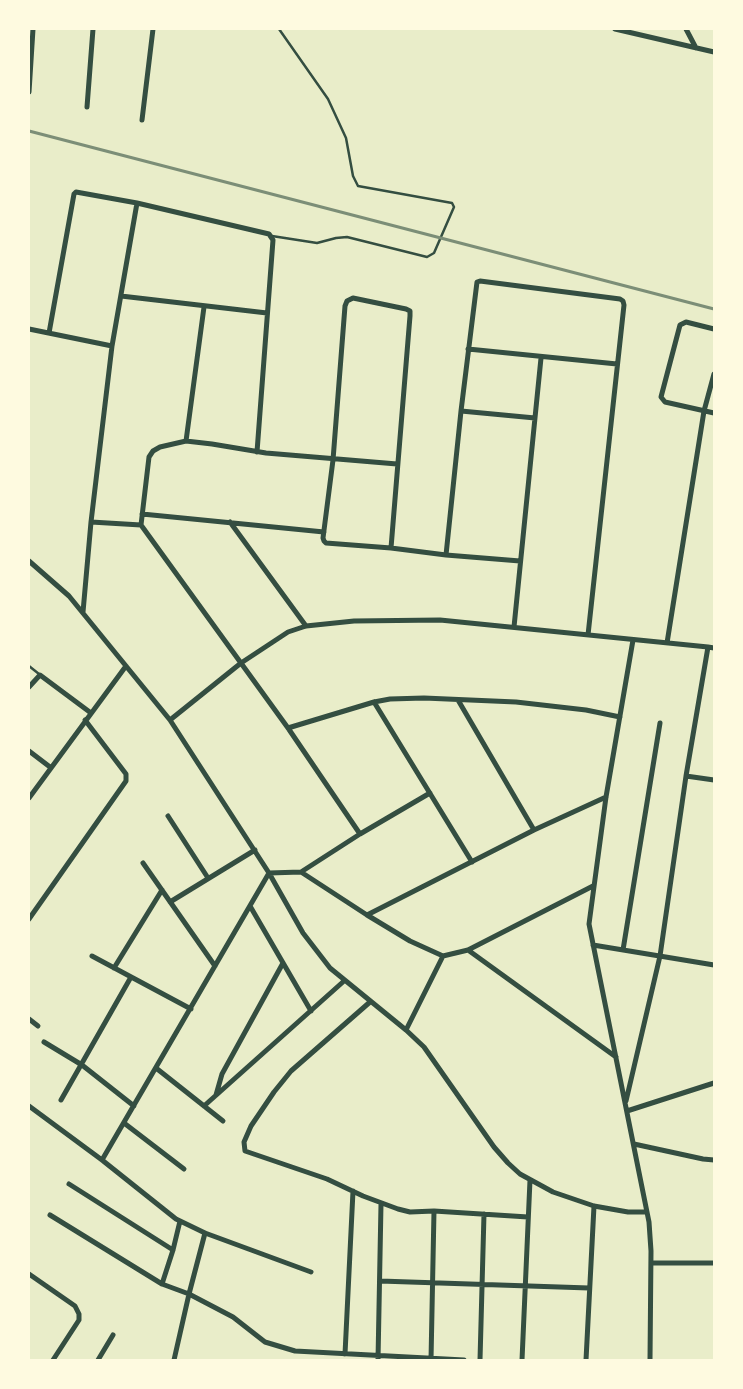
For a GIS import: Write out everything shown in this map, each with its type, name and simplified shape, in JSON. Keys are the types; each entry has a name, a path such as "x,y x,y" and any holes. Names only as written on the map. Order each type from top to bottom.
{"street":[{"path":"29,92 33,29"},
{"path":"87,107 93,29"},
{"path":"142,120 153,29"},
{"path":"615,29 714,52"},
{"path":"686,29 696,48"},
{"path":"49,333 74,194 80,191 272,236 257,452"},
{"path":"83,612 91,522 112,346 137,203"},
{"path":"446,555 477,282 620,299 624,305 588,635"},
{"path":"121,296 267,313"},
{"path":"391,548 410,311 353,298 348,301 346,306 323,538 326,543 520,560"},
{"path":"186,442 204,307"},
{"path":"714,329 686,322 680,325 661,397 665,402 714,413"},
{"path":"29,329 112,346"},
{"path":"468,350 617,364"},
{"path":"514,627 541,358"},
{"path":"667,643 704,411 714,374"},
{"path":"461,411 535,418"},
{"path":"360,834 242,663 141,525 142,514 149,456 160,447 186,442 332,460 397,464"},
{"path":"142,514 324,532"},
{"path":"91,522 141,525"},
{"path":"230,522 306,626"},
{"path":"29,561 63,591 83,612 170,720 255,850 303,933 330,968 424,1047 494,1147 508,1163 530,1180 553,1192 594,1206 628,1212 648,1212"},
{"path":"170,720 242,663 288,632 306,626 354,621 440,620 711,648 686,776 660,956 626,1103"},
{"path":"633,640 606,797 589,924 648,1212 651,1263 650,1360"},
{"path":"29,798 126,666"},
{"path":"29,687 40,675 91,713"},
{"path":"288,728 390,699 424,698 516,702 586,710 620,717"},
{"path":"458,700 534,830"},
{"path":"374,702 472,862"},
{"path":"29,919 126,778 85,720"},
{"path":"623,950 660,723"},
{"path":"29,751 50,767"},
{"path":"686,776 714,780"},
{"path":"269,873 301,872 360,834 430,793"},
{"path":"367,915 534,830 606,797"},
{"path":"168,816 208,878"},
{"path":"170,902 255,850"},
{"path":"143,863 215,966"},
{"path":"301,872 410,941 443,956 468,950 593,886"},
{"path":"102,1160 269,873"},
{"path":"114,968 162,890"},
{"path":"250,906 310,1011"},
{"path":"593,945 714,965"},
{"path":"468,950 616,1058"},
{"path":"92,956 190,1009"},
{"path":"406,1030 443,956"},
{"path":"216,1096 222,1074 283,963"},
{"path":"61,1100 131,978"},
{"path":"204,1106 344,981"},
{"path":"370,1002 291,1071 255,1120 244,1142 245,1151 249,1154 327,1179 381,1204 410,1212 434,1211 528,1217"},
{"path":"29,1019 38,1026"},
{"path":"44,1042 82,1065 134,1106"},
{"path":"156,1068 223,1121"},
{"path":"627,1111 714,1083"},
{"path":"29,1106 180,1221 205,1233 311,1272"},
{"path":"124,1123 184,1170"},
{"path":"634,1144 714,1160"},
{"path":"522,1360 530,1180"},
{"path":"70,1184 173,1250"},
{"path":"345,1354 353,1191"},
{"path":"378,1358 381,1204"},
{"path":"586,1360 594,1206"},
{"path":"431,1359 434,1211"},
{"path":"480,1360 484,1214"},
{"path":"50,1215 162,1284 189,1294 233,1317 265,1342 295,1351 378,1358 464,1360"},
{"path":"162,1284 180,1221"},
{"path":"174,1360 205,1233"},
{"path":"651,1263 714,1263"},
{"path":"29,1274 75,1306 79,1314 79,1320 53,1360"},
{"path":"380,1281 589,1288"},
{"path":"98,1360 113,1336"}],"lane":[{"path":"272,236 317,243 336,238 347,238 427,257 434,253 454,207 452,204 358,186 353,176 346,138 328,99 279,29"},
{"path":"29,666 40,675"}],"railway":[{"path":"29,131 714,309"}]}
